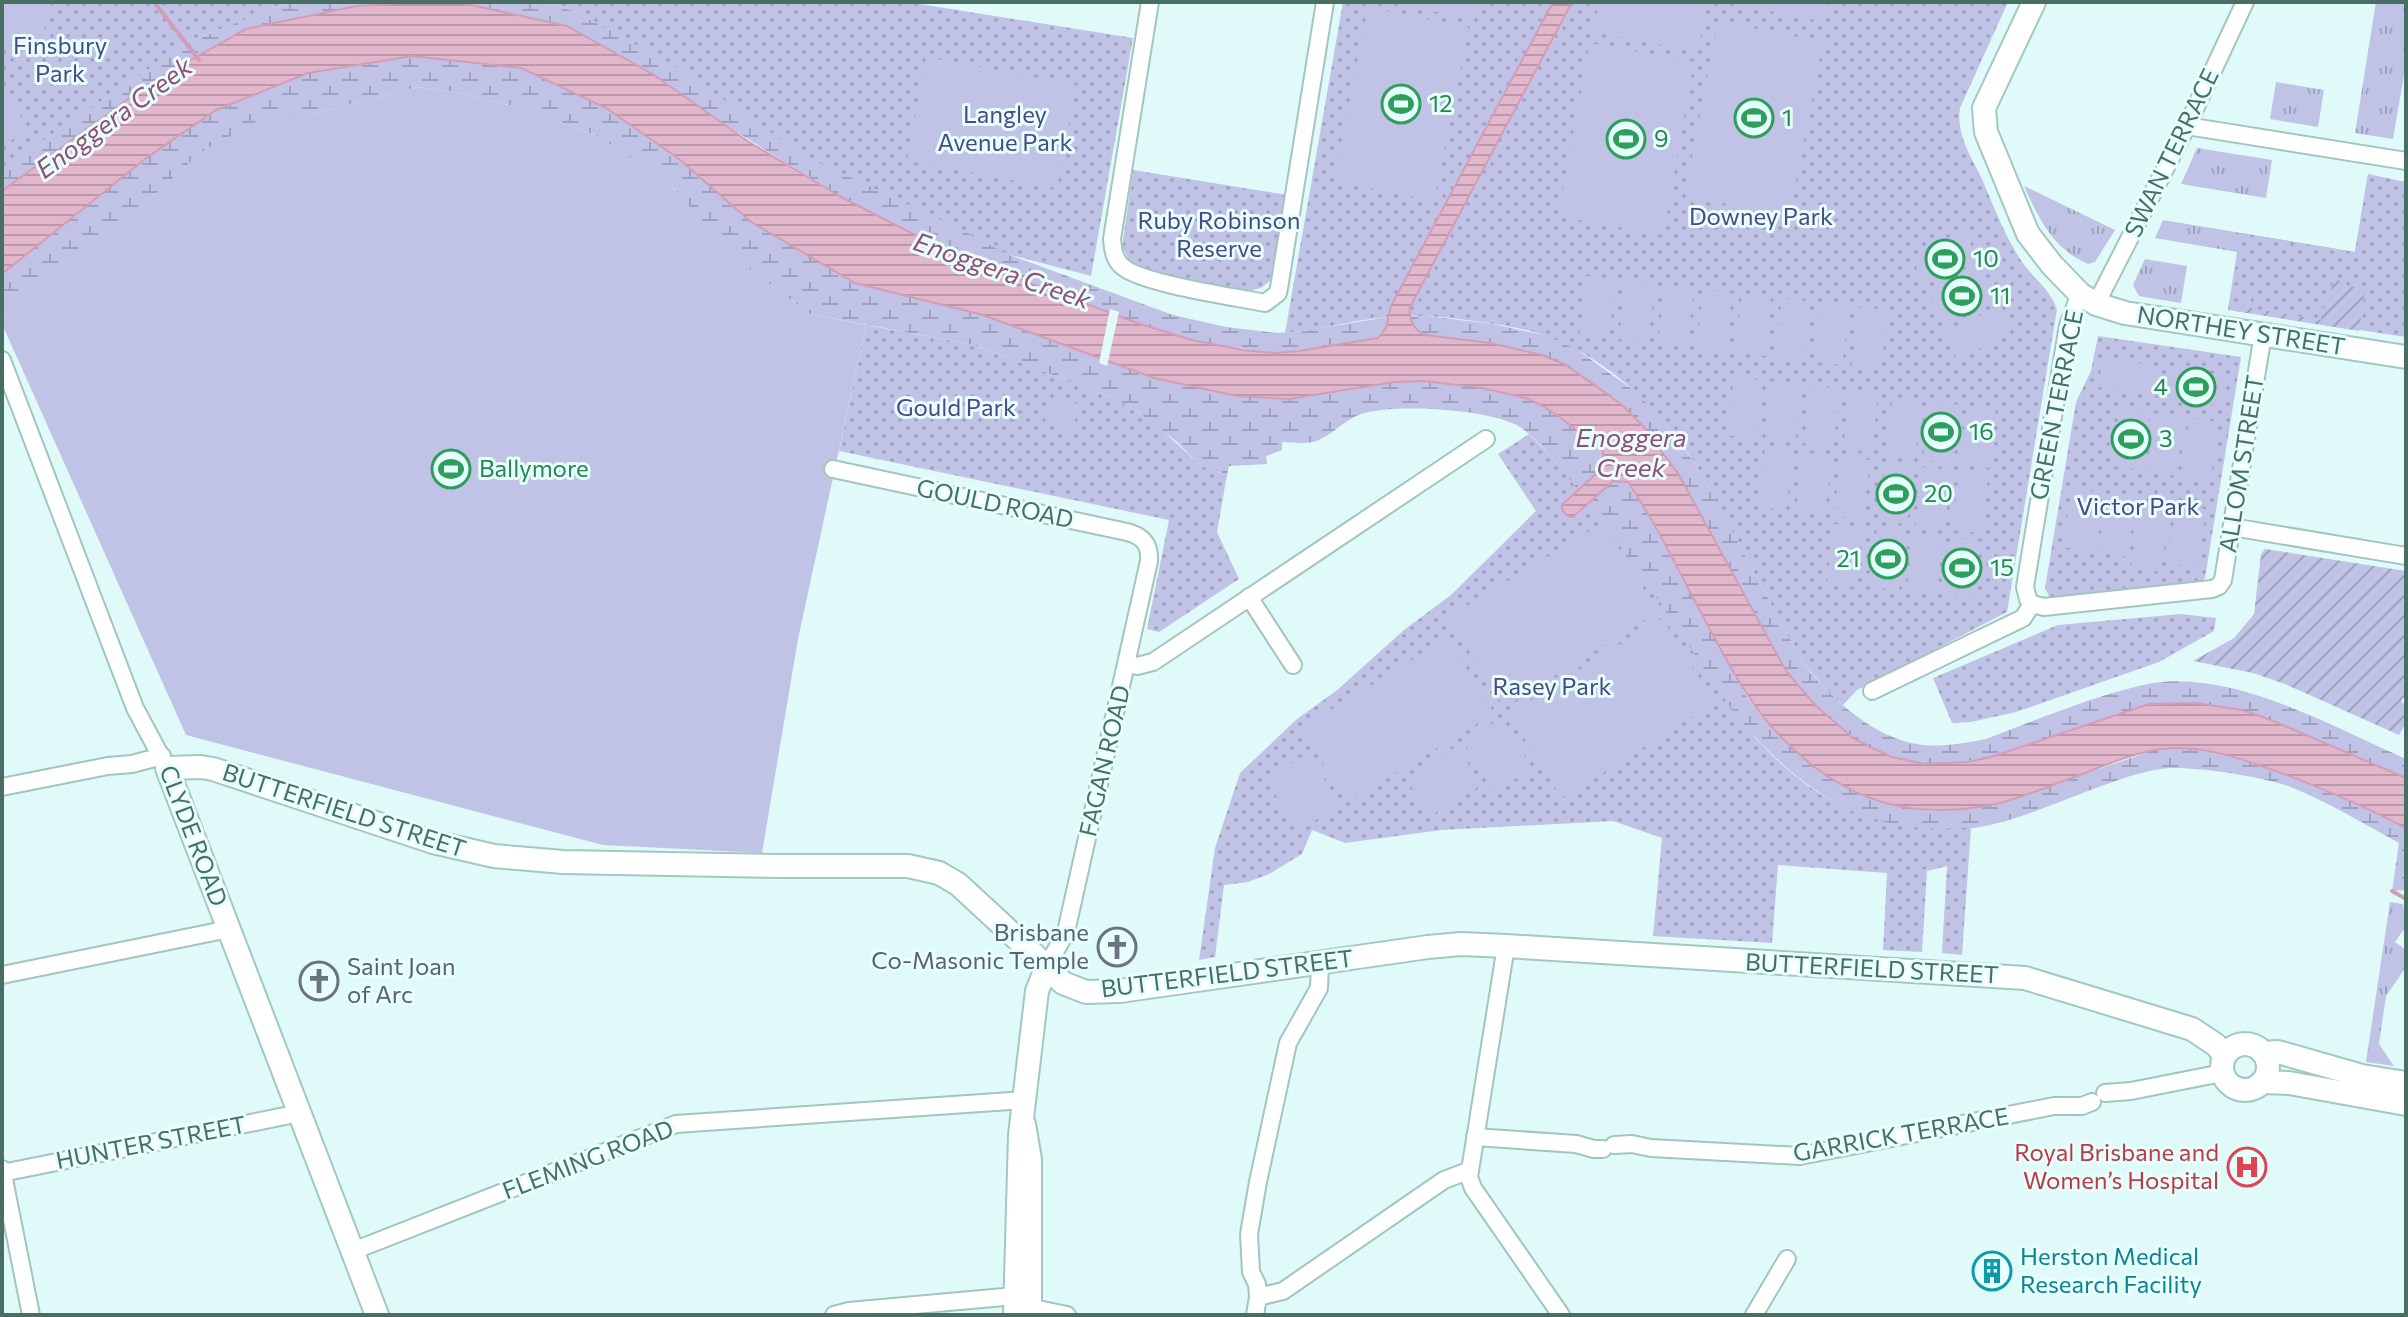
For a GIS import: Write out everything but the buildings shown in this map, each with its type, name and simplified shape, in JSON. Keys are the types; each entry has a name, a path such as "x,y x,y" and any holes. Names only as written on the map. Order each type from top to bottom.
{"street":[{"path":"1150,2 1112,239 1115,258 1132,273 1147,278 1265,303 1278,293 1325,2"},
{"name":"GREEN TERRACE","path":"2032,604 2025,587 2068,325 2088,299 2052,265 2028,234 1986,132 1984,108 2034,2"},
{"name":"SWAN TERRACE","path":"2088,299 2187,126 2245,2"},
{"path":"2187,126 2406,161"},
{"name":"NORTHEY STREET","path":"2088,299 2125,313 2406,357"},
{"name":"ALLOM STREET","path":"2032,604 2044,607 2219,586 2223,580 2263,334"},
{"name":"CLYDE ROAD","path":"2,360 131,697 165,762 377,1315"},
{"path":"1127,664 1137,666 1153,662 1486,439"},
{"name":"GOULD ROAD","path":"833,469 1127,532 1142,538 1150,551"},
{"path":"2232,527 2406,556"},
{"name":"FAGAN ROAD","path":"1047,966 1066,932 1150,551"},
{"path":"1249,597 1293,665"},
{"path":"1872,691 2023,618 2032,604"},
{"path":"108,766 134,755 153,739"},
{"path":"2,787 108,766 165,762"},
{"name":"BUTTERFIELD STREET","path":"165,762 206,767 433,842 494,856 563,862 886,865 925,869 958,884 1063,983 1092,993 1448,945 1506,946 2016,977 2192,1029 2217,1029 2228,1058"},
{"path":"2,975 229,929"},
{"path":"1506,946 1468,1171 1473,1188 1561,1315"},
{"path":"1255,1315 1258,1297 1257,1284 1251,1272 1249,1234 1258,1182 1288,1043 1319,988 1320,963"},
{"path":"1024,1308 1019,1149 1037,991 1047,966"},
{"path":"2406,1083 2362,1076 2286,1054 2263,1053 2251,1045 2228,1058 2228,1083 2238,1089 2250,1089 2262,1082 2289,1083 2406,1104"},
{"path":"2262,1082 2268,1068 2263,1053"},
{"name":"GARRICK TERRACE","path":"1475,1137 1576,1144 1594,1149 1632,1144 1651,1148 1791,1157 2059,1105 2082,1106 2098,1097 2131,1091 2228,1058"},
{"name":"FLEMING ROAD","path":"353,1251 676,1124 1024,1103"},
{"name":"HUNTER STREET","path":"2,1171 300,1113"},
{"path":"2,1171 31,1315"},
{"path":"1258,1297 1283,1291 1444,1180 1468,1171"},
{"path":"1754,1315 1787,1259"},
{"path":"834,1315 849,1311 1024,1308 1067,1315"}],"green space":[{"name":"Finsbury Park","path":"2,2 288,2 189,42 2,168"},
{"path":"2,2 52,2 38,52 2,42"},
{"path":"288,2 413,2 357,6 196,56 151,83 2,191 2,168 189,42"},
{"path":"457,2 543,2 574,11 1007,254 1173,315 1226,327 1276,333 1388,317 1426,316 1493,324 1548,336 1575,348 1633,390 1657,413 1696,465 1802,661 1840,703 1887,735 1923,745 1986,739 2083,702 2143,685 2176,681 2244,691 2312,716 2406,759 2406,778 2271,720 2242,710 2196,703 2149,704 1991,757 1945,765 1909,762 1872,748 1853,738 1815,705 1786,671 1679,475 1661,448 1621,404 1588,380 1542,355 1490,343 1426,335 1275,353 1167,334 1000,272 917,236 841,197 567,26"},
{"name":"Langley Avenue Park","path":"543,2 907,2 1133,38 1091,276 1007,254 805,156 672,64 574,11"},
{"name":"Downey Park","path":"1343,2 2008,2 1960,108 1960,127 1965,145 2009,240 2057,309 2007,612 1857,690 1843,705 1802,661 1696,465 1682,445 1651,407 1595,360 1534,332 1445,317 1388,317 1285,333"},
{"path":"1390,2 1478,2 1474,20"},
{"path":"1599,2 1707,2 1698,52 1593,32"},
{"path":"1725,2 1829,2 1825,22"},
{"path":"2376,2 2406,2 2406,63 2393,139 2355,133"},
{"name":"12","path":"1368,7 1469,28 1434,201 1334,181"},
{"name":"1","path":"1718,21 1823,42 1789,216 1685,195"},
{"name":"9","path":"1590,43 1694,62 1663,235 1558,216"},
{"path":"412,56 521,68 606,108 855,283 983,315 1154,378 1237,395 1289,399 1394,382 1424,381 1482,388 1526,398 1591,439 1609,457 1639,499 1747,697 1764,719 1801,755 1920,810 1948,811 2003,802 2157,749 2193,749 2230,755 2356,802 2406,828 2406,890 2392,891 2399,843 2291,787 2232,773 2158,769 2014,818 1966,829 1925,830 1887,824 1852,811 1819,792 1788,768 1730,708 1560,466 1520,427 1466,412 1418,409 1376,411 1356,416 1315,442 1282,442 1282,450 1266,456 1267,464 1229,466 1227,475 1201,466 1176,441 1138,412 1113,398 974,345 810,314 733,257 668,182 595,135 521,108 460,93 418,87 312,114 268,116 201,152 116,231 60,276 2,316 2,274 145,159 216,110 308,73"},
{"path":"926,57 1076,85 1057,188 907,161"},
{"path":"2276,82 2324,90 2318,127 2270,119"},
{"path":"2,86 29,129 2,146"},
{"name":"Ballymore","path":"418,87 460,93 521,108 595,135 668,182 733,257 810,314 866,325 798,639 762,853 603,845 186,735 2,324 2,316 60,276 116,231 201,152 268,115 312,114"},
{"path":"2197,148 2272,160 2266,198 2181,184"},
{"name":"Ruby Robinson Reserve","path":"1133,170 1287,195 1271,280 1261,288 1245,292 1143,271 1130,262 1122,247"},
{"path":"2368,174 2373,248 2228,310 2237,252 2155,238 2163,220 2355,252"},
{"path":"2368,174 2406,182 2406,337 2228,310 2241,233 2355,252"},
{"path":"2024,186 2115,230 2095,262 2088,264 2076,258 2056,241"},
{"name":"10","path":"1966,233 1978,261 1924,285 1912,258"},
{"path":"2145,259 2187,266 2181,303 2139,296 2133,285"},
{"name":"11","path":"1982,270 1995,298 1941,322 1928,294"},
{"path":"1587,276 1616,279 1609,338 1580,334"},
{"path":"2335,277 2342,284 2363,290 2359,331 2235,311 2237,304 2251,298 2250,308 2321,320 2323,307 2328,308"},
{"path":"1626,280 1655,284 1648,343 1619,339"},
{"path":"1665,285 1694,288 1687,347 1658,344"},
{"path":"1703,289 1732,293 1726,352 1697,349"},
{"path":"1742,294 1771,297 1765,356 1736,353"},
{"path":"1782,298 1810,302 1804,361 1775,358"},
{"path":"1820,303 1849,306 1842,365 1814,362"},
{"path":"1859,307 1888,310 1881,370 1852,366"},
{"path":"1999,307 2011,334 1957,359 1945,331"},
{"name":"Gould Park","path":"866,325 974,345 1113,398 1138,412 1201,466 1227,475 1217,532 1239,579 1159,632 1147,629 1169,520 839,451"},
{"name":"Victor Park","path":"2098,336 2241,357 2205,578 2199,586 2056,599 2049,596 2045,588 2076,402 2091,371"},
{"path":"2103,357 2162,367 2157,396 2098,387"},
{"name":"4","path":"2169,368 2228,377 2223,407 2165,397"},
{"path":"1734,377 1763,380 1756,439 1727,435"},
{"path":"1772,381 1801,384 1795,443 1765,440"},
{"path":"1811,385 1840,389 1833,448 1804,444"},
{"path":"1850,390 1878,393 1872,452 1843,449"},
{"path":"1054,396 1080,405 1071,431 1045,422"},
{"path":"1893,397 1922,400 1915,459 1886,455"},
{"name":"16","path":"1930,401 1959,405 1952,463 1923,460"},
{"path":"1967,406 1996,409 1989,468 1960,464"},
{"name":"3","path":"2121,407 2150,412 2141,470 2111,466"},
{"path":"2156,413 2185,417 2176,476 2146,471"},
{"path":"2190,418 2219,422 2210,481 2180,477"},
{"name":"Rasey Park","path":"1529,434 1578,490 1562,505 1576,516 1588,504 1638,570 1726,701 1755,738 1780,763 1807,785 1866,816 1899,825 1934,829 1971,827 1962,955 1942,953 1947,866 1927,871 1922,952 1883,950 1887,873 1778,865 1772,943 1653,936 1662,838 1613,821 1441,830 1345,843 1312,830 1302,854 1269,874 1248,882 1224,885 1215,957 1199,960 1215,848 1240,773 1297,719 1336,691 1404,630 1451,595 1536,511 1498,454"},
{"path":"1765,448 1793,451 1786,510 1758,507"},
{"path":"1803,452 1832,456 1825,515 1796,511"},
{"path":"1841,457 1870,460 1863,519 1834,516"},
{"name":"20","path":"1885,463 1914,466 1907,524 1878,521"},
{"path":"1922,467 1951,470 1944,529 1915,525"},
{"path":"1959,472 1988,475 1981,533 1952,530"},
{"path":"2072,488 2102,493 2092,551 2063,547"},
{"path":"2107,494 2136,498 2127,557 2098,552"},
{"path":"2177,504 2206,509 2197,568 2167,563"},
{"path":"2140,508 2170,513 2160,572 2131,567"},
{"path":"1603,523 1658,612 1504,707 1448,617"},
{"path":"1834,524 1863,528 1856,587 1827,583"},
{"name":"21","path":"1877,528 1906,532 1899,590 1870,587"},
{"path":"1914,533 1943,536 1936,595 1907,591"},
{"name":"15","path":"1951,537 1980,541 1973,599 1944,596"},
{"path":"2265,549 2406,571 2406,694 2401,701 2406,706 2406,723 2399,735 2285,684 2253,673 2193,661 2234,638 2254,614 2261,554"},
{"path":"2181,614 2216,618 2214,631 2159,662 2016,712 1952,723 1933,678 2058,625"},
{"path":"1662,618 1715,703 1562,798 1509,714"},
{"path":"1448,638 1494,713 1347,803 1301,728"},
{"path":"1502,718 1533,769 1493,792 1463,741"},
{"path":"1457,746 1481,785 1430,816 1406,778"},
{"path":"1308,753 1340,805 1298,831 1266,779"},
{"path":"2390,902 2403,904 2406,926 2395,942 2406,950 2406,967 2386,996 2379,1044 2394,1066 2366,1062"}],"water":[{"name":"Enoggera Creek","path":"457,2 567,26 654,75 749,142 841,197 917,236 1000,272 1140,324 1192,340 1275,353 1378,338 1386,328 1391,306 1553,2 1572,2 1410,307 1411,320 1418,331 1426,335 1490,343 1542,355 1566,365 1621,404 1643,426 1679,475 1786,671 1815,705 1853,738 1872,748 1892,757 1924,764 1967,762 1991,757 2149,704 2196,703 2242,710 2271,720 2406,778 2406,828 2284,774 2229,756 2187,748 2137,754 2020,797 1968,809 1908,808 1854,791 1828,777 1804,758 1780,736 1751,701 1628,482 1613,481 1573,517 1565,513 1562,505 1600,470 1603,451 1543,406 1526,398 1482,388 1424,381 1394,382 1289,399 1237,396 1154,378 983,315 855,283 751,222 679,159 606,108 521,68 412,56 308,73 216,110 145,159 2,274 2,191 150,83 246,29 357,6"}],"pier":[{"path":"1110,309 1119,312 1107,366 1099,363"}],"waterway":[{"name":"Enoggera Creek","path":"154,2 199,60"},
{"path":"2392,891 2406,899"}],"place":[{"name":"12","path":"1401,104"},
{"name":"1","path":"1754,118"},
{"name":"9","path":"1626,139"},
{"name":"10","path":"1945,259"},
{"name":"11","path":"1962,296"},
{"name":"4","path":"2196,387"},
{"name":"16","path":"1941,432"},
{"name":"3","path":"2131,439"},
{"name":"Ballymore","path":"451,469"},
{"name":"20","path":"1896,494"},
{"name":"21","path":"1888,559"},
{"name":"15","path":"1962,568"},
{"name":"Brisbane Co-Masonic Temple","path":"1117,947"},
{"name":"Saint Joan of Arc","path":"319,981"},
{"name":"Royal Brisbane and Women’s Hospital","path":"2247,1167"},
{"name":"Herston Medical Research Facility","path":"1992,1271"}]}
